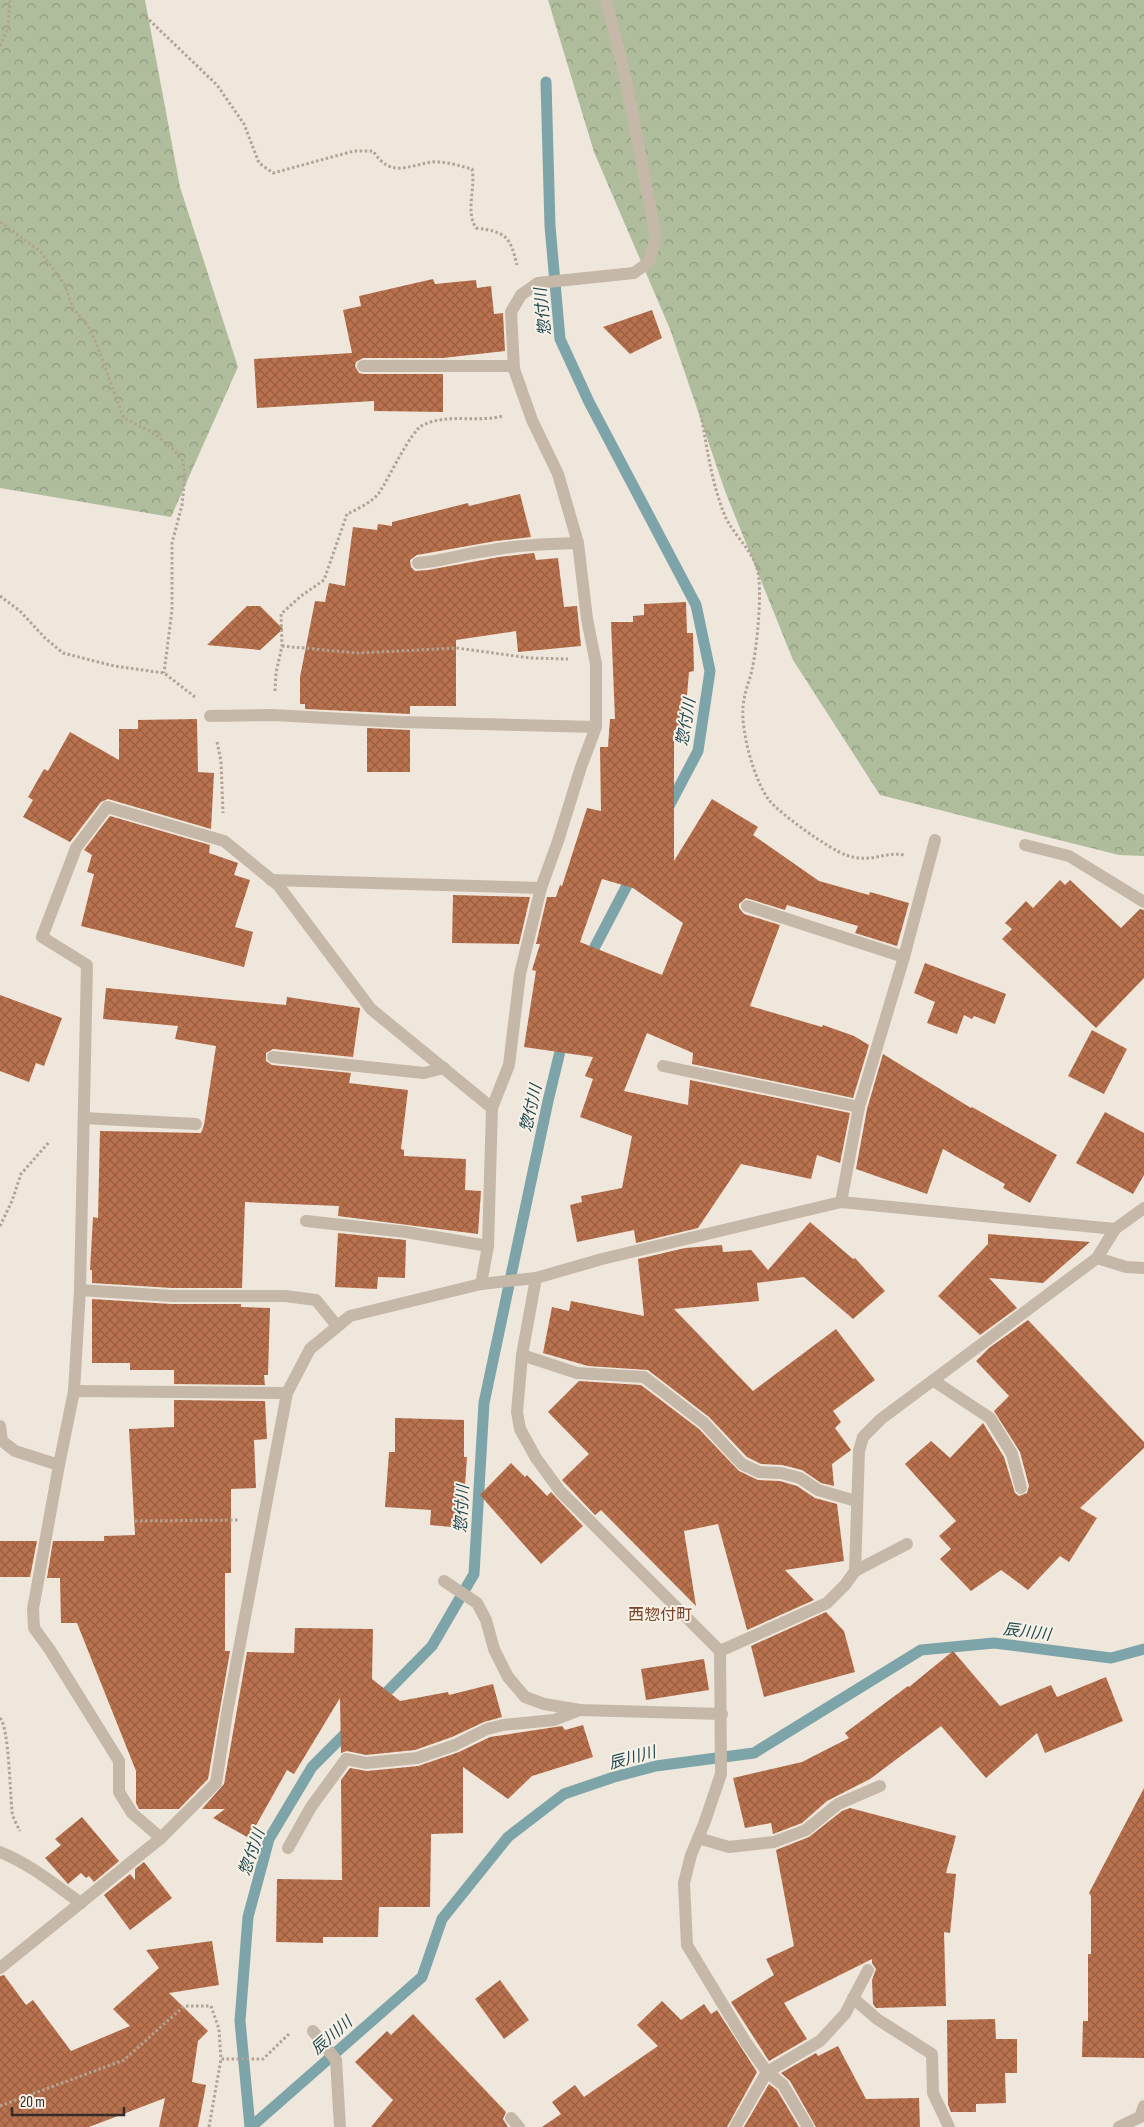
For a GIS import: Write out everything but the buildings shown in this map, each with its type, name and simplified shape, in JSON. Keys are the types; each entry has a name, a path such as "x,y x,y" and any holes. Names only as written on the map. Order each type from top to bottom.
{"street":[{"path":"485,1284 492,1108 509,1065 520,974 541,888 581,766 596,727 595,660 587,619 578,543 558,474 528,410 514,366 511,312 521,295 538,284 634,274 649,262 656,237 624,71 606,0"},
{"path":"363,366 514,366"},
{"path":"418,563 443,561 484,551 531,544 578,543"},
{"path":"210,716 273,715 399,722 596,727"},
{"path":"161,1838 132,1813 119,1792 118,1761 50,1650 34,1628 33,1609 74,1391 80,1290 87,965 42,937 76,848 107,807 224,841 278,885 372,1009 492,1108"},
{"path":"841,1202 859,1107 904,958 935,840"},
{"path":"1025,845 1069,856 1144,902"},
{"path":"271,880 541,888"},
{"path":"747,906 904,958"},
{"path":"273,1057 424,1073 444,1068"},
{"path":"663,1066 859,1107"},
{"path":"84,1118 196,1124"},
{"path":"0,1968 161,1838 216,1783 287,1393 310,1348 350,1316 485,1284 531,1278 602,1259 841,1202 1115,1228"},
{"path":"855,1571 859,1451 864,1437 881,1419 934,1382 1097,1258 1115,1228 1144,1208"},
{"path":"306,1221 406,1232 488,1246"},
{"path":"1097,1258 1126,1267 1144,1268"},
{"path":"531,1278 517,1412 520,1429 536,1458 560,1491 720,1651 721,1774 691,1855 684,1883 687,1945 745,2041 767,2072 784,2085 808,2127"},
{"path":"80,1290 172,1296 285,1296 316,1300 337,1326"},
{"path":"522,1355 578,1373 644,1376 704,1423 742,1464 759,1472 781,1473 800,1478 818,1490 856,1501"},
{"path":"934,1382 990,1418 1012,1454 1021,1488"},
{"path":"74,1391 287,1393"},
{"path":"0,1426 2,1440 15,1450 59,1465"},
{"path":"720,1651 827,1604 855,1571 907,1544"},
{"path":"444,1581 477,1603 486,1620 494,1650 508,1677 525,1697 544,1704 580,1710 721,1720"},
{"path":"288,1848 311,1807 346,1759 366,1763 417,1758 455,1745 487,1729 503,1725 554,1720 580,1710"},
{"path":"698,1838 729,1847 774,1842 806,1830 838,1804 880,1786"},
{"path":"0,1852 34,1868 81,1903"},
{"path":"735,2127 767,2072 820,2041 845,2014 868,1970"},
{"path":"853,1998 877,2019 932,2054 933,2093 949,2127"},
{"path":"313,2031 336,2060 340,2127"},
{"path":"1119,2127 1140,2117 1144,2106"}],"path":[{"path":"0,46 8,28 10,0"},
{"path":"142,13 217,85 244,124 259,163 273,173 354,151 372,151 380,162 394,169 415,167 433,162 472,169 474,180 471,220 476,228 491,230 505,235 513,247 519,273 528,291"},
{"path":"0,222 40,251 65,285 67,296 73,308 90,330 125,419 154,433 175,451 183,461 185,476 182,505 172,543 172,610 164,673"},
{"path":"273,715 276,673 282,646 281,614 301,596 324,580 347,514 363,506 379,494 393,467 420,426 440,419 493,419 528,410"},
{"path":"700,410 710,468 718,497 726,518 757,568 758,632 743,706 745,738 753,766 770,800 821,841 845,855 866,860 899,854 931,859"},
{"path":"0,596 20,611 45,638 63,653 114,666 164,673 194,696 210,716 221,761 224,841"},
{"path":"282,646 356,653 457,648 530,658 595,660"},
{"path":"0,1226 22,1174 50,1141"},
{"path":"135,1521 264,1520"},
{"path":"0,1718 3,1721 6,1737 12,1789 12,1811 19,1831 32,1850 34,1868"},
{"path":"0,2106 124,2060 184,2006 212,2006 219,2029 221,2059 209,2127"},
{"path":"221,2059 263,2059 286,2035 301,2029 313,2031"}],"green space":[{"path":"0,0 145,0 180,187 238,367 171,517 0,488"},
{"path":"548,0 1144,0 1144,856 1119,855 880,795 793,660 725,491 670,329 594,152"}],"waterway":[{"name":"惣付川","path":"546,82 550,226 560,339 589,402 696,605 710,671 698,751 667,810"},
{"name":"惣付川","path":"588,960 634,872"},
{"name":"惣付川","path":"378,1701 432,1646 474,1574 484,1403 548,1101 563,1039"},
{"name":"辰川川","path":"251,2127 422,1977 442,1919 508,1837 564,1794 614,1777 656,1766 754,1753 921,1650 994,1643 1111,1658 1144,1649"},
{"name":"惣付川","path":"250,2127 240,2021 248,1917 269,1839 312,1767 351,1728"}],"district":[{"name":"西惣付町","path":"660,1614"}]}
